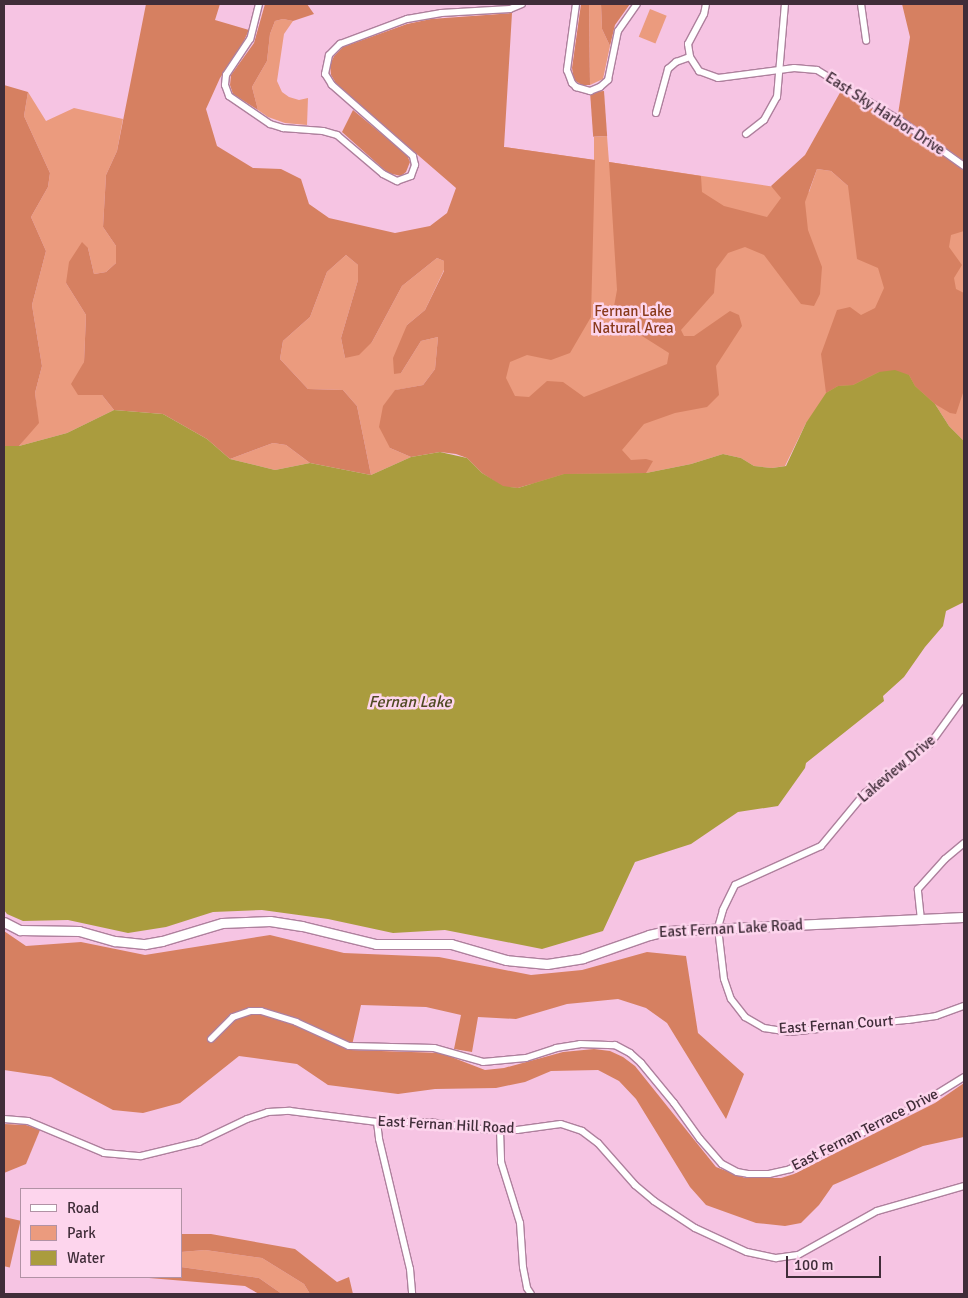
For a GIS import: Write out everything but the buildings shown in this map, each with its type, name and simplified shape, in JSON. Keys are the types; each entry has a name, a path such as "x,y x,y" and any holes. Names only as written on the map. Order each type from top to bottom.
{"street":[{"path":"260,4 250,40 226,75 225,84 229,96 270,124 323,131 337,135 383,174 397,181 411,176 415,165 413,156 332,85 325,74 329,54 340,44 407,19 441,13 510,9 522,4"},
{"path":"576,4 567,70 572,83 576,87 590,91 600,87 608,80 618,31 637,4"},
{"path":"656,113 668,69 676,62 690,56 690,38 701,20 706,4"},
{"path":"746,134 759,126 773,108 779,86 785,4"},
{"path":"861,4 866,41"},
{"name":"East Sky Harbor Drive","path":"690,56 699,71 718,78 804,68 822,72 910,126 964,166"},
{"name":"Lakeview Drive","path":"718,928 723,910 735,885 821,846 865,793 930,744 964,697"},
{"path":"921,920 918,889 945,859 964,843"},
{"name":"East Fernan Lake Road","path":"4,922 20,930 79,931 115,941 145,944 162,941 222,923 270,921 302,926 376,944 451,944 506,960 531,964 562,963 583,958 657,932 964,917"},
{"name":"East Fernan Court","path":"718,928 727,991 745,1017 764,1028 789,1032 908,1020 936,1016 964,1006"},
{"name":"East Fernan Terrace Drive","path":"211,1039 232,1017 250,1011 261,1011 296,1022 349,1046 434,1048 483,1062 526,1058 556,1048 580,1044 615,1046 630,1053 641,1063 674,1103 700,1139 722,1164 737,1172 748,1174 778,1173 796,1167 922,1103 964,1077"},
{"name":"East Fernan Hill Road","path":"4,1119 28,1121 104,1153 141,1156 199,1142 247,1119 268,1112 290,1111 377,1122 429,1122 475,1129 500,1130 562,1124 582,1131 598,1143 635,1185 654,1201 710,1236 747,1252 768,1258 784,1258 798,1255 877,1211 964,1186"},
{"path":"377,1122 379,1139 410,1269 412,1294"},
{"path":"500,1130 501,1162 520,1223 523,1267 527,1288 531,1294"}],"green space":[{"path":"146,4 220,4 215,20 249,30 241,47 220,78 206,109 217,146 253,168 281,169 301,179 309,204 329,218 395,233 430,226 447,213 456,188 337,85 331,75 330,65 334,56 343,47 407,24 431,19 512,13 504,147 595,160 591,317 570,353 551,360 527,355 510,362 506,378 515,396 529,397 547,381 563,382 584,397 667,364 669,353 612,317 617,290 609,162 701,176 702,192 724,206 767,217 781,198 771,186 805,155 842,89 906,128 964,171 964,231 951,235 949,247 962,265 954,278 956,289 964,293 964,390 956,414 950,413 935,404 915,386 909,375 879,372 853,385 838,386 826,393 821,354 837,310 850,307 861,315 875,308 884,288 878,268 857,259 848,186 831,171 817,169 805,202 808,230 822,267 820,294 814,306 801,304 764,255 745,247 728,253 716,269 714,293 681,330 684,336 694,336 730,311 739,315 742,326 716,366 719,395 707,407 675,413 644,424 622,450 631,460 646,459 653,461 646,473 564,474 518,488 503,487 482,473 467,458 456,454 440,452 411,457 390,448 379,427 383,406 395,390 423,385 435,369 438,337 421,341 401,373 394,374 393,358 407,325 425,310 444,271 444,261 437,258 402,286 372,342 359,355 345,358 341,338 358,280 358,265 346,255 327,272 310,317 283,341 280,359 308,389 343,390 357,406 371,475 310,463 286,445 273,443 230,459 207,439 163,414 114,410 102,395 78,395 71,384 84,362 86,315 66,283 69,262 82,242 88,248 94,274 106,272 116,263 116,246 103,227 106,175 117,151"},
{"path":"265,4 307,4 314,14 293,21 283,19 275,21 270,34 267,61 252,87 258,110 233,94 230,85 231,75 254,43"},
{"path":"581,4 589,4 590,85 582,85 574,80 572,68"},
{"path":"589,4 601,4 602,29 610,46 603,79 590,85"},
{"path":"601,4 630,4 615,25 610,46 602,29"},
{"path":"902,4 964,4 964,161 898,114 910,37"},
{"path":"650,9 667,16 655,44 639,37"},
{"path":"283,19 293,21 284,34 277,81 282,92 289,97 299,100 308,98 307,125 285,123 268,117 258,110 252,87 267,61 270,34 275,21"},
{"path":"4,85 28,92 24,116 50,173 48,187 31,217 46,251 32,305 42,366 35,393 39,423 19,446 4,446"},
{"path":"604,91 607,136 593,137 590,92"},
{"path":"28,92 46,121 74,108 123,119 117,151 106,175 103,227 116,246 116,263 106,272 94,274 88,248 66,283 86,315 84,362 78,395 102,395 114,410 67,433 19,446 38,422 35,393 42,366 32,305 46,251 31,217 48,187 50,173 24,116"},
{"path":"353,110 407,155 410,162 406,172 401,176 388,173 342,132"},
{"name":"Fernan Lake Natural Area","path":"607,136 609,162 809,192 817,169 831,171 848,186 964,200 964,441 949,426 935,404 806,423 785,466 772,468 754,466 741,458 723,454 691,464 646,473 503,487 504,147 594,160 594,137"},
{"path":"346,255 358,265 358,280 341,338 345,358 372,342 402,286 437,258 444,261 444,270 425,310 407,325 401,373 421,341 438,337 435,369 423,385 396,390 390,448 411,457 371,475 357,406 343,390 308,389 280,359 283,341 310,317 327,272"},
{"path":"273,443 286,445 310,463 275,470 230,459"},
{"path":"4,931 26,946 81,942 145,955 270,935 344,953 439,957 531,975 582,970 647,952 686,956 698,1033 744,1074 726,1119 667,1023 646,1008 618,999 567,1004 516,1019 478,1017 472,1052 454,1049 461,1015 426,1007 361,1005 351,1050 441,1053 485,1070 504,1068 563,1052 594,1049 610,1051 623,1057 635,1066 716,1167 745,1178 781,1178 794,1174 935,1103 964,1083 964,1137 923,1146 833,1185 819,1205 801,1223 785,1226 756,1223 706,1205 690,1187 636,1099 619,1081 598,1070 551,1071 525,1082 496,1088 435,1089 398,1094 328,1085 297,1064 239,1056 180,1103 143,1113 113,1110 51,1077 4,1070"},
{"path":"4,1124 26,1125 40,1130 26,1164 4,1173"},
{"path":"4,1217 20,1221 10,1268 4,1266"},
{"path":"182,1234 211,1234 295,1249 337,1282 349,1277 353,1294 310,1294 304,1284 262,1258 205,1250 182,1252"},
{"path":"205,1250 262,1258 304,1284 310,1294 282,1294 259,1278 182,1267 182,1252"},
{"path":"182,1267 259,1278 282,1294 259,1294 245,1286 149,1278 182,1278"}],"water":[{"name":"Fernan Lake","path":"895,370 909,375 915,386 935,404 949,426 964,441 964,602 946,611 943,626 925,647 904,677 883,696 884,701 806,763 805,768 778,806 738,812 691,844 635,862 603,931 542,949 445,930 393,933 328,919 262,910 213,912 166,927 128,933 68,920 23,921 7,914 4,910 4,446 19,446 67,433 114,410 163,414 207,439 230,459 275,470 310,463 371,475 411,457 440,452 467,458 482,473 503,486 518,488 564,474 646,473 691,464 723,454 741,458 754,466 772,468 786,466 806,423 826,393 838,386 853,385 879,372"}]}
